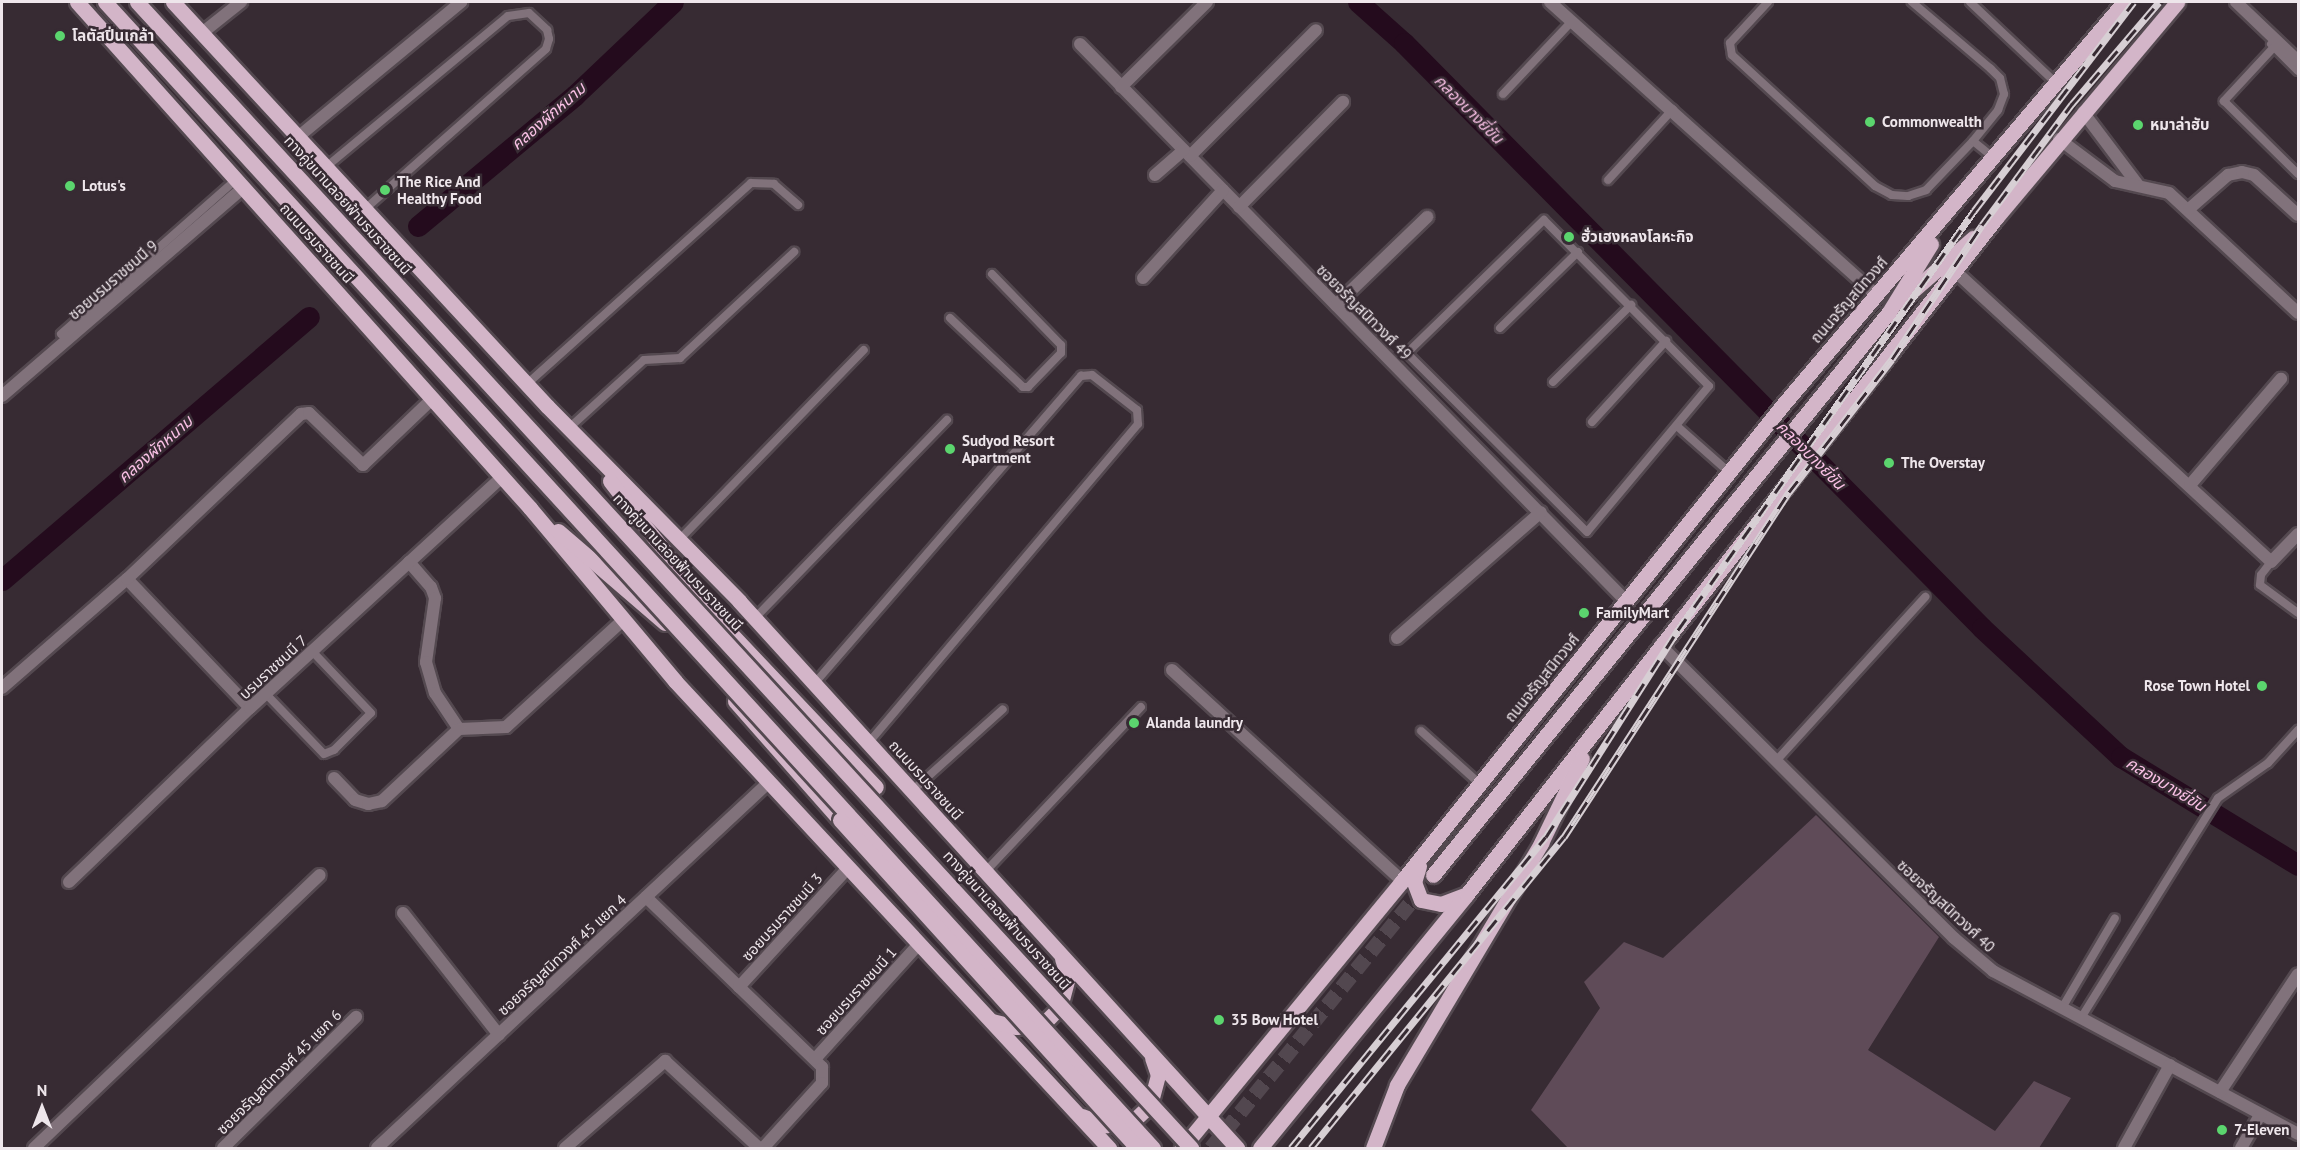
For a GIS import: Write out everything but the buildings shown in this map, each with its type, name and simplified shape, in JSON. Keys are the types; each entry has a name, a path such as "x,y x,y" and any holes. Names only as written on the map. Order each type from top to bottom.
{"main road":[{"name":"ถนนบรมราชชนนี","path":"77,2 530,508 623,620 768,783 1080,1115 1109,1149"},
{"path":"105,2 1153,1149"},
{"name":"ทางคู่ขนานลอยฟ้าบรมราชชนนี","path":"137,2 1191,1149"},
{"name":"ถนนบรมราชชนนี","path":"173,2 527,384 755,618 1237,1149"},
{"name":"ถนนจรัญสนิทวงศ์","path":"1182,1149 1402,881 1731,474 1782,407 1956,204 2124,2"},
{"name":"ถนนจรัญสนิทวงศ์","path":"1260,1149 1467,894 1595,731 1659,645 2059,139 2177,2"},
{"name":"ถนนจรัญสนิทวงศ์","path":"1433,876 1888,312 1956,204"},
{"name":"ถนนจรัญสนิทวงศ์","path":"1888,312 1996,218"},
{"name":"ถนนบรมราชชนนี","path":"582,442 717,620 876,787 1204,1149"},
{"name":"ถนนบรมราชชนนี","path":"530,508 663,621 1137,1149"},
{"path":"1373,1149 1397,1085 1541,843 1595,731"},
{"path":"1421,857 1414,882 1421,900 1441,904 1467,894"},
{"path":"991,1020 1016,1027 1043,1024 1060,1007 1068,977 1059,954"},
{"path":"1080,1115 1106,1125 1133,1122 1150,1105 1158,1075 1149,1050"}],"street":[{"path":"202,33 241,2"},
{"path":"298,137 461,2"},
{"path":"1121,87 1208,2"},
{"path":"1550,2 1673,109 1877,295"},
{"path":"2236,2 2274,42 2298,61"},
{"path":"1155,175 1187,153 1316,30"},
{"name":"ซอยจรัญสนิทวงศ์ 49","path":"1080,44 1627,602"},
{"path":"1239,207 1343,102"},
{"path":"2083,112 2138,185"},
{"path":"2059,139 2108,176 2138,185 2163,189 2188,209 2298,314"},
{"path":"2188,209 2228,175 2242,172 2254,175 2298,215"},
{"name":"ซอยบรมราชชนนี 9","path":"2,396 240,183"},
{"path":"1143,278 1223,190"},
{"path":"1336,305 1427,217"},
{"path":"1956,272 2271,562 2298,534"},
{"path":"2190,485 2281,379"},
{"path":"2,688 127,579 301,414 309,413 363,465 432,399"},
{"name":"บรมราชชนนี 7","path":"69,882 250,708 502,477"},
{"path":"1397,638 1541,512"},
{"path":"409,562 431,587 435,598 426,662 435,693 459,729"},
{"path":"127,579 250,708"},
{"path":"334,778 355,800 368,804 382,801 459,729 506,727 623,620"},
{"name":"ซอยจรัญสนิทวงศ์ 40","path":"1659,645 1954,938 1993,971 2298,1134"},
{"path":"1172,670 1402,881"},
{"name":"ซอยจรัญสนิทวงศ์ 45 แยก 4","path":"377,1149 768,783"},
{"name":"ซอยบรมราชชนนี 3","path":"739,987 848,868"},
{"path":"34,1149 320,876"},
{"path":"565,1149 665,1060 761,1149 822,1083 822,1067 815,1059 646,897"},
{"path":"403,913 499,1035"},
{"name":"ซอยบรมราชชนนี 1","path":"815,1059 919,944"},
{"path":"2220,1092 2298,974"},
{"name":"ซอยจรัญสนิทวงศ์ 45 แยก 6","path":"223,1149 356,1017"},
{"path":"2124,1149 2170,1065"},
{"path":"2241,1149 2261,1114"}],"lane":[{"path":"1768,2 1731,40 1730,52 1881,190 1908,196 1922,193 1972,141 2002,104 2000,78 1912,2"},
{"path":"1970,2 2056,83"},
{"path":"326,167 508,16 529,13 547,30 549,39 546,49 365,209"},
{"path":"1503,94 1572,21"},
{"path":"2298,71 2274,42 2224,100 2298,174"},
{"path":"1608,180 1673,109"},
{"path":"1972,141 1994,158"},
{"path":"61,334 240,183"},
{"path":"527,384 751,183 774,184 798,205"},
{"path":"1540,221 1547,221 1578,252 1709,386 1678,427 1586,532 1408,355 1409,348 1540,221"},
{"path":"569,428 644,360 680,358 794,252"},
{"path":"1500,328 1578,252"},
{"path":"950,318 1023,387 1028,387 1061,353 1061,345 992,274"},
{"path":"1553,382 1631,305"},
{"path":"1592,422 1666,341"},
{"path":"679,540 864,350"},
{"path":"814,684 1081,376 1092,375 1137,410 1138,424 868,743"},
{"path":"755,618 947,420"},
{"path":"1678,427 1731,474"},
{"path":"2271,562 2261,575 2260,585 2298,613"},
{"path":"1776,761 1925,597"},
{"path":"266,694 324,754 334,750 371,713 312,651"},
{"path":"985,872 1141,707"},
{"path":"912,791 1003,709"},
{"path":"2081,1018 2218,798 2288,746 2298,730"},
{"path":"1421,731 1480,784"},
{"path":"2062,1008 2115,918"}],"shaded area":[{"path":"1816,815 1939,937 1868,1050 1995,1131 2034,1081 2071,1098 2039,1148 1568,1148 1531,1110 1600,1008 1584,982 1624,942 1663,958"}],"waterway":[{"name":"คลองผักหนาม","path":"418,226 575,95 673,2"},
{"name":"คลองบางยี่ขัน","path":"1358,2 1404,43 1982,628 2121,757 2298,865"},
{"name":"คลองผักหนาม","path":"2,580 309,317"}],"tunnel":[{"path":"1211,1148 1433,875"}],"railway":[{"path":"1291,1148 1546,837 1678,630 1974,211 2134,2"},
{"path":"1311,1148 1564,837 1789,492 1892,359 1982,225 2072,104 2159,2"}],"place":[{"name":"โลตัสปิ่นเกล้า","path":"60,36"},
{"name":"Commonwealth","path":"1870,122"},
{"name":"หมาล่าฮับ","path":"2138,125"},
{"name":"Lotus's","path":"70,186"},
{"name":"The Rice And Healthy Food","path":"385,190"},
{"name":"ฮั่วเฮงหลงโลหะกิจ","path":"1569,237"},
{"name":"Sudyod Resort Apartment","path":"950,449"},
{"name":"The Overstay","path":"1889,463"},
{"name":"FamilyMart","path":"1584,613"},
{"name":"Rose Town Hotel","path":"2262,686"},
{"name":"Alanda laundry","path":"1134,723"},
{"name":"35 Bow Hotel","path":"1219,1020"},
{"name":"7-Eleven","path":"2222,1130"}]}
